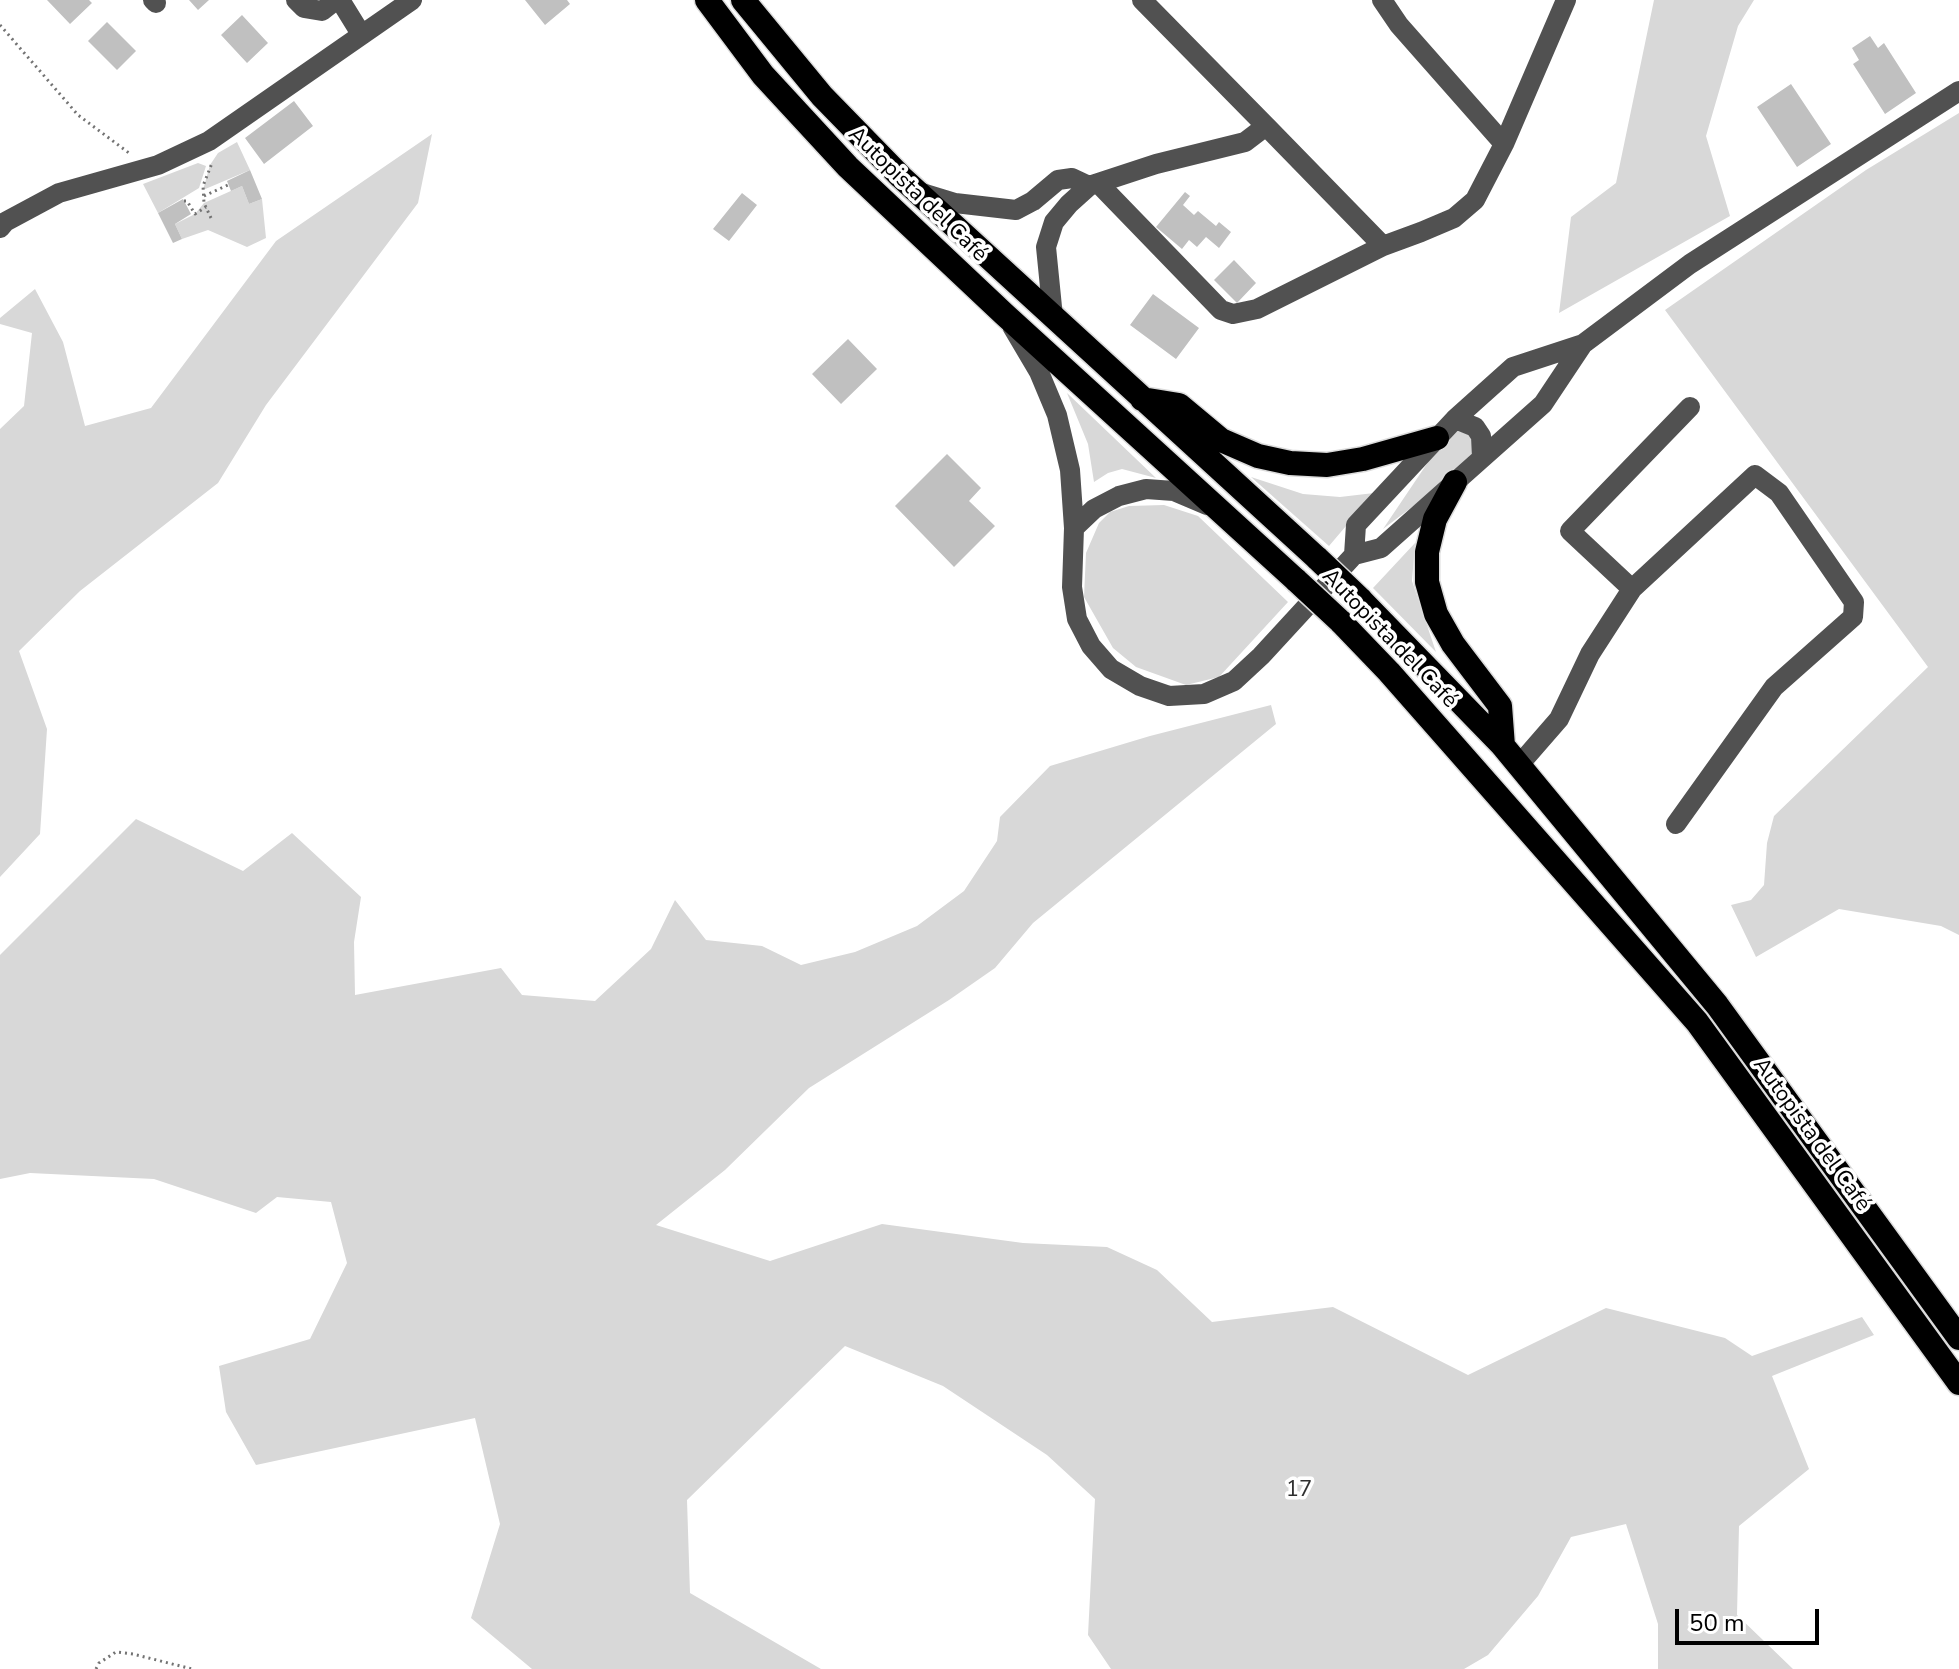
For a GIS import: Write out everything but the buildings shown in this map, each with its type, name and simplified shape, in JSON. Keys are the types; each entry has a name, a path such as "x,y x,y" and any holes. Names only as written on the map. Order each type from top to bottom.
{"highway":[{"name":"Autopista del Café","path":"707,0 763,75 817,135 1004,314 1340,621 1389,672 1697,1022 1959,1383"},
{"name":"Autopista del Café","path":"743,0 822,96 917,191 1318,559 1503,746 1717,1005 1959,1338"},
{"path":"1142,399 1179,405 1221,440 1258,456 1290,463 1327,465 1363,459 1437,438"},
{"path":"1455,482 1435,519 1427,552 1427,582 1436,614 1453,644 1500,706 1503,746"}],"street":[{"path":"296,0 304,8 322,11 338,0 361,34"},
{"path":"2,225 59,193 158,165 231,128 412,0"},
{"path":"1142,0 1383,246"},
{"path":"1372,0 1399,25 1504,144"},
{"path":"1382,0 1399,25"},
{"path":"917,191 955,203 1016,210 1033,201 1058,180 1072,178 1094,185 1221,310 1233,314 1257,309 1383,246 1454,218 1475,200 1504,144 1566,0"},
{"path":"1354,555 1356,525 1455,419 1513,367 1583,344 1690,264 1959,91"},
{"path":"1053,317 1046,247 1054,222 1069,204 1094,185 1156,164 1245,142 1266,126"},
{"path":"1004,314 1039,372 1057,415 1070,470 1074,528 1072,587 1077,619 1091,646 1111,669 1140,686 1169,696 1204,694 1234,681 1354,555 1381,548 1543,404 1583,344"},
{"path":"1632,589 1570,531 1690,407"},
{"path":"1455,419 1475,427 1484,446 1482,457"},
{"path":"1519,765 1559,719 1590,654 1632,589 1755,475 1779,493 1854,602 1853,617 1774,687 1676,824"},
{"path":"1074,528 1094,509 1119,496 1146,489 1174,491 1201,501 1224,515"}],"path":[{"path":"0,25 78,115 122,150 158,165"},
{"path":"211,218 203,186 210,165 231,128"},
{"path":"204,196 228,185"},
{"path":"184,201 195,214 206,207"},
{"path":"96,1669 99,1663 116,1652 192,1669"}],"green space":[{"path":"1654,0 1754,0 1738,26 1706,136 1730,216 1559,313 1571,217 1616,183"},
{"path":"1959,113 1959,935 1941,926 1839,909 1756,957 1731,905 1751,900 1764,885 1767,843 1774,816 1928,667 1665,310 1866,170"},
{"path":"432,134 418,203 266,405 218,483 80,591 19,651 47,729 40,834 0,877 0,429 24,406 32,333 0,324 0,318 35,289 63,342 85,426 151,408 276,241"},
{"path":"237,142 250,170 203,190 210,165 218,153"},
{"path":"198,163 206,166 199,188 158,213 143,184"},
{"path":"242,186 249,204 262,199 266,238 247,247 208,230 182,239 175,224 195,214 204,203"},
{"path":"1067,393 1156,478 1122,469 1094,482 1088,444"},
{"path":"1449,431 1470,435 1475,449 1465,467 1383,529"},
{"path":"1251,477 1303,494 1340,497 1374,493 1329,546"},
{"path":"1164,505 1198,516 1288,602 1219,677 1186,685 1136,667 1113,648 1084,597 1086,553 1099,523 1110,512 1129,506"},
{"path":"1415,543 1412,581 1436,652 1373,588"},
{"name":"17","path":"1271,705 1276,724 1033,923 995,968 809,1088 725,1170 656,1225 770,1261 882,1224 1023,1243 1107,1247 1157,1270 1212,1322 1333,1307 1468,1375 1606,1308 1725,1338 1752,1356 1862,1317 1874,1335 1772,1376 1809,1469 1739,1526 1737,1615 1793,1669 1658,1669 1658,1624 1626,1524 1571,1537 1538,1596 1488,1655 1464,1669 1111,1669 1088,1635 1095,1499 1047,1455 943,1386 845,1346 687,1500 690,1593 821,1669 532,1669 471,1618 500,1524 475,1418 256,1465 226,1412 219,1366 310,1339 347,1263 331,1202 277,1197 256,1213 154,1179 30,1173 0,1179 0,955 136,819 243,871 292,833 361,897 354,942 355,995 501,968 522,995 595,1001 651,949 675,900 706,940 762,946 801,965 855,952 917,926 964,891 997,841 1000,817 1050,766"}]}
